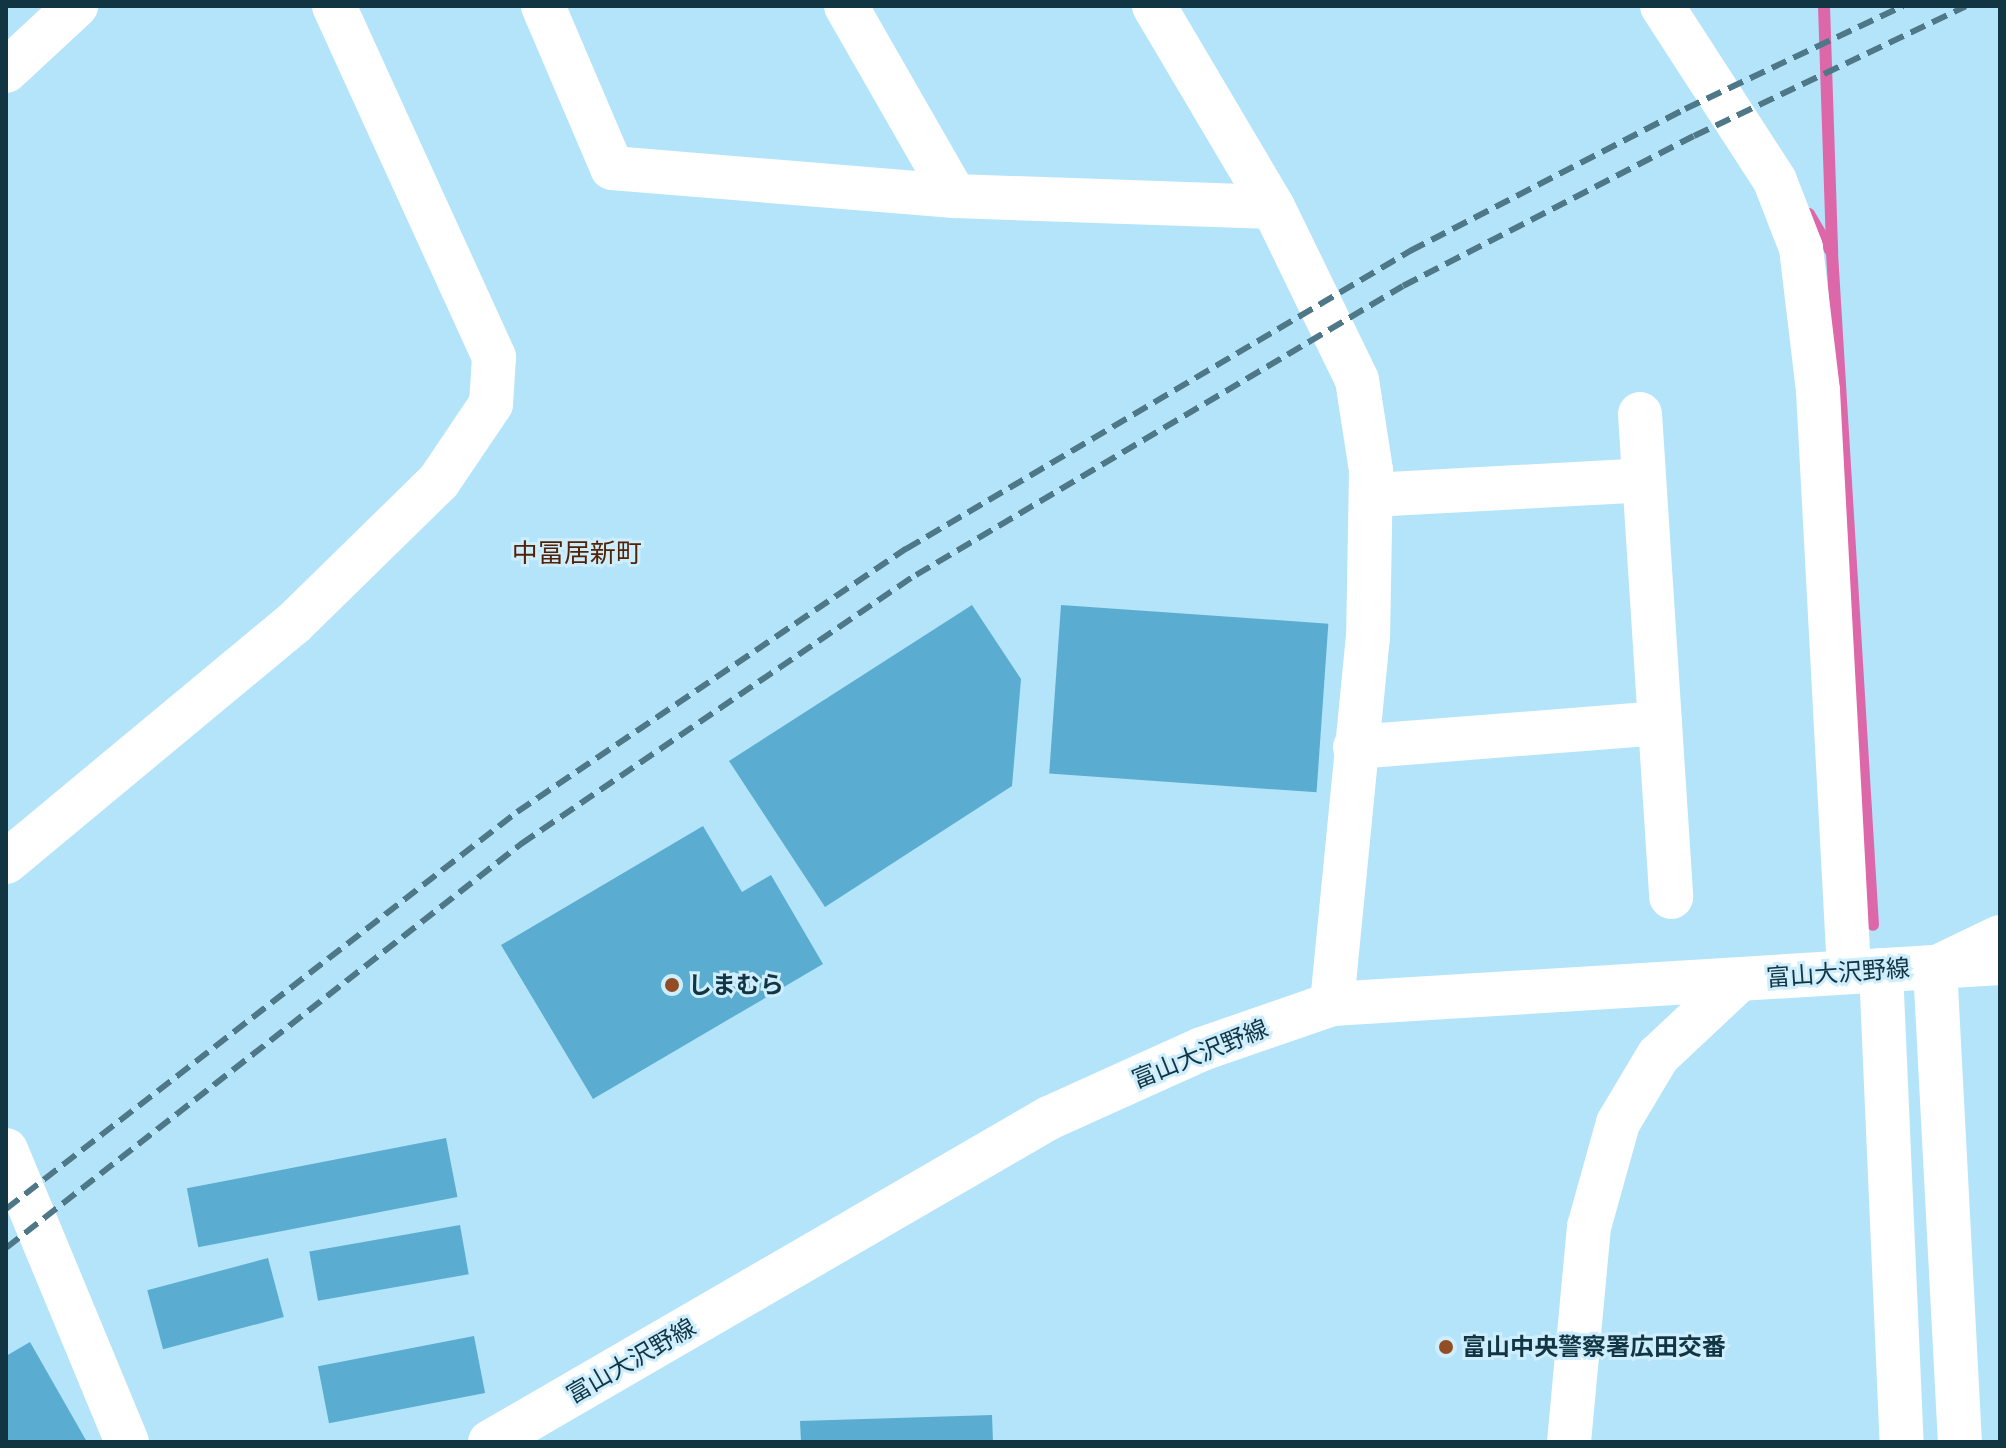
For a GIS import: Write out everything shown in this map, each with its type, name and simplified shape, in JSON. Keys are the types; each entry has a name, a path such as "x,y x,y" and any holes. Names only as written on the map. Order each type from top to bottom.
{"street":[{"path":"6,71 76,6"},
{"path":"6,862 293,624 439,481 491,404 494,357 334,6"},
{"path":"543,6 612,168 955,196 1273,207"},
{"path":"846,6 955,196"},
{"path":"1154,6 1273,207 1357,380 1371,495 1368,636 1332,1004"},
{"path":"1662,6 1775,181 1801,248 1818,391 1865,971 1895,1175 1902,1442"},
{"path":"1640,414 1671,897"},
{"path":"1371,495 1644,480"},
{"path":"1355,747 1660,723"},
{"path":"1960,1442 1935,967 2000,937"},
{"name":"富山大沢野線","path":"490,1442 1049,1118 1202,1049 1332,1004 2000,963"},
{"path":"1569,1442 1589,1227 1618,1123 1658,1056 1739,980"},
{"path":"6,1150 127,1442"}],"building":[{"path":"972,605 1021,679 1012,786 825,907 729,761"},
{"path":"1061,605 1328,624 1317,792 1049,774"},
{"path":"703,826 742,892 771,875 823,964 593,1099 501,945"},
{"path":"446,1138 457,1197 198,1247 187,1188"},
{"path":"460,1225 469,1274 318,1301 309,1252"},
{"path":"268,1258 284,1317 163,1349 147,1290"},
{"path":"474,1336 485,1393 329,1423 318,1366"},
{"path":"30,1342 87,1442 6,1442 6,1356"},
{"path":"992,1415 993,1442 801,1442 800,1421"}],"waterway":[{"path":"1824,6 1832,253 1873,925"},
{"path":"1809,214 1830,250"}],"railway":[{"path":"6,1209 517,812 906,549 1410,251 1685,109 1903,6"},
{"path":"6,1248 521,844 916,575 1403,286 1694,136 1966,6"}],"place":[{"name":"しまむら","path":"672,985"},
{"name":"富山中央警察署広田交番","path":"1446,1347"}],"district":[{"name":"中冨居新町","path":"577,553"}]}
